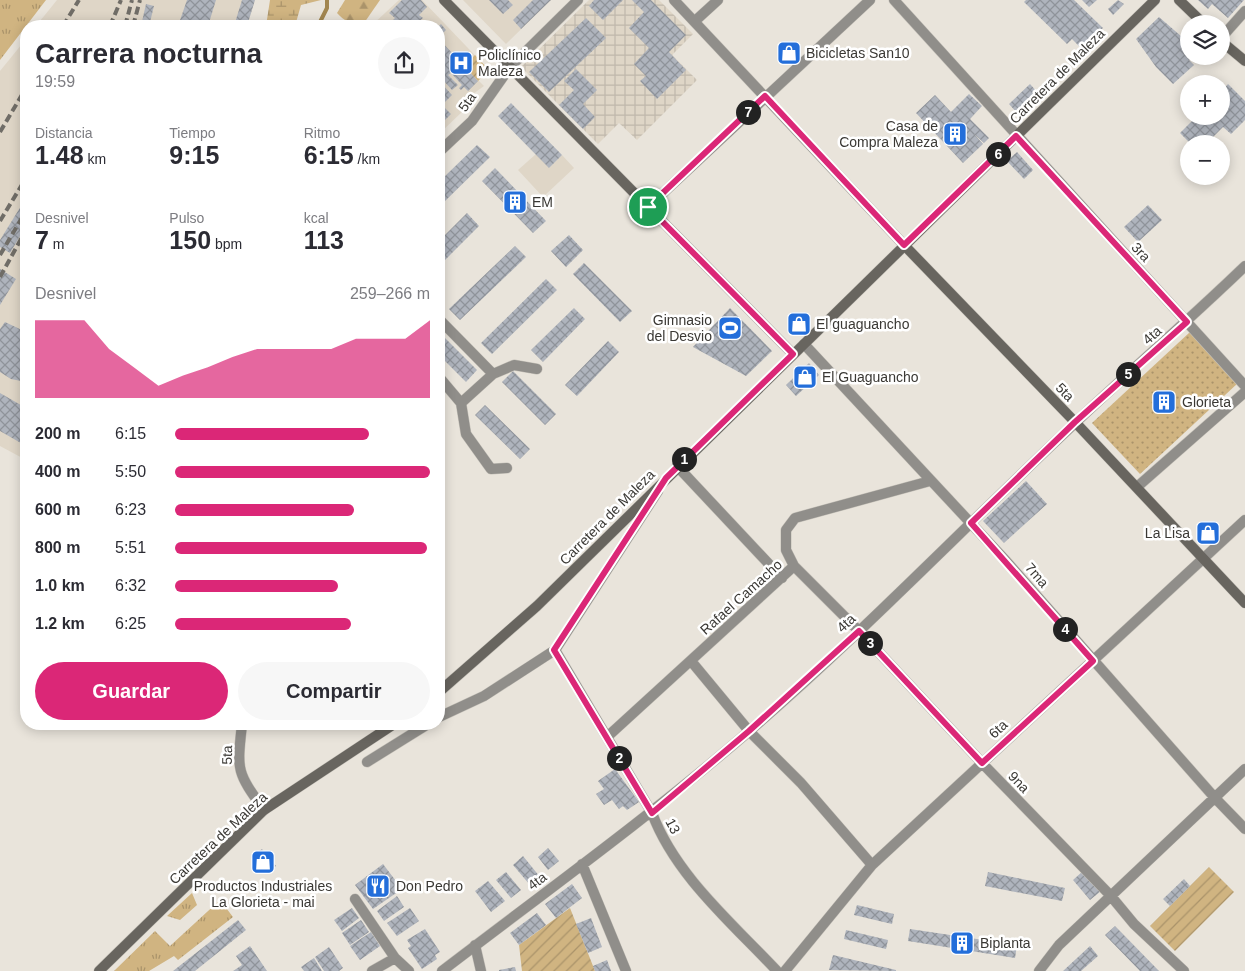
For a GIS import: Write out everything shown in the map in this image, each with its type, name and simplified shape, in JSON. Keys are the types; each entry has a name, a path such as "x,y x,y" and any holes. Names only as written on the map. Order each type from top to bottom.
{"main road":[{"path":"444,0 793,354"},
{"name":"Carretera de Maleza","path":"445,687 538,606 677,466 1155,0"},
{"path":"1179,0 1195,15"},
{"path":"1230,48 1245,62"},
{"name":"5ta","path":"904,245 1137,487 1245,603"},
{"name":"Carretera de Maleza","path":"99,971 264,810 385,730"}],"street":[{"name":"5ta","path":"445,146 472,121 510,66 578,0"},
{"path":"674,0 904,245"},
{"path":"695,21 718,0"},
{"path":"648,207 870,0"},
{"name":"3ra","path":"894,0 1245,386"},
{"path":"1230,28 1245,11"},
{"name":"4ta","path":"442,971 454,967 475,945 652,813 749,731 859,631 1075,422 1187,322 1245,266"},
{"path":"445,325 493,374"},
{"name":"7ma","path":"804,344 971,523 1215,798 1245,829"},
{"path":"461,403 493,374 514,365 537,369"},
{"path":"445,384 461,403 466,434 491,469 507,468"},
{"path":"1137,487 1245,392"},
{"path":"677,466 782,578"},
{"path":"445,714 484,696 554,650 666,478"},
{"name":"Rafael Camacho","path":"607,738 794,566 786,550 786,530 795,518 930,481"},
{"name":"6ta","path":"785,971 872,865 1245,520"},
{"name":"9na","path":"794,566 859,631 982,763 1110,895 1134,924 1184,971"},
{"name":"13","path":"554,650 652,813 659,833 696,884 777,971"},
{"path":"691,661 749,731 802,783 872,865"},
{"name":"5ta","path":"241,730 238,765 243,781 264,810"},
{"path":"367,762 418,730"},
{"path":"1039,971 1059,945 1245,769"},
{"path":"582,864 626,971"},
{"path":"355,899 395,958 409,971"},
{"path":"475,945 481,971"},
{"path":"372,971 395,958"}],"shaded area":[{"path":"57,0 255,0 249,20 41,20"},
{"name":"Policlínico Maleza","path":"399,0 422,0 441,20 377,20"},
{"path":"463,0 551,0 506,44"},
{"path":"589,0 659,0 693,34 672,55 697,80 637,140 619,123 598,144 521,67"},
{"name":"Policlínico Maleza","path":"445,24 489,70 478,80 484,86 466,99 463,111 445,128"},
{"path":"20,46 20,457 0,446 0,71"},
{"path":"536,154 549,168 562,155 574,168 543,197 518,170"}],"green space":[{"path":"0,0 46,0 31,20 20,20 20,34 0,60"},
{"path":"270,0 321,0 301,5 297,20 267,20"},
{"path":"345,0 380,0 366,20 345,20 337,13"},
{"path":"475,55 489,70 478,81 464,66"},
{"path":"1190,332 1238,383 1140,474 1092,423"},
{"path":"1209,867 1234,892 1175,951 1150,926"},
{"path":"192,893 197,905 180,920 167,916"},
{"path":"220,900 233,917 178,960 174,956 149,971 114,971 155,931 170,946"},
{"path":"570,908 595,971 522,971 519,945"}],"building":[{"path":"187,0 216,0 210,20 180,20"},
{"path":"242,0 255,0 249,20 236,20"},
{"path":"402,0 421,0 427,7 419,15 423,18 421,20 393,20 395,18 389,13"},
{"path":"489,0 508,0 513,5 503,14"},
{"path":"533,0 551,0 521,29 513,20"},
{"path":"594,0 623,0 603,20 589,6"},
{"path":"632,0 651,0 686,35 669,52 686,70 657,99 640,81 646,76 634,64 649,48 629,28 644,12"},
{"path":"1026,0 1074,0 1103,28 1082,49 1072,39 1067,44 1024,2"},
{"path":"1082,0 1097,0 1089,7"},
{"path":"1118,0 1124,4 1113,15 1108,9"},
{"path":"1198,0 1244,0 1230,16 1225,15 1212,4 1208,9"},
{"path":"146,4 154,6 150,20 142,20"},
{"path":"1159,17 1180,35 1180,65 1194,65 1183,75 1180,75 1180,78 1173,84 1156,67 1136,39"},
{"path":"586,18 606,38 549,92 529,72"},
{"path":"445,45 478,81 468,91 464,87 461,90 459,88 462,85 451,73 448,75 458,85 452,90 445,82"},
{"path":"576,69 597,90 583,104 595,117 583,129 559,105 574,90 564,81"},
{"path":"1030,84 1038,93 1017,113 1009,104"},
{"path":"1230,86 1245,101 1245,120 1231,134 1223,127 1215,135 1182,135 1180,133 1188,125 1230,125"},
{"path":"445,87 452,95 445,102"},
{"name":"Casa de Compra Maleza","path":"969,94 982,106 970,119 989,138 984,143 974,134 983,144 963,163 916,113 935,95 951,112"},
{"path":"511,103 562,155 549,168 498,116"},
{"path":"445,108 451,114 445,120"},
{"path":"477,145 490,157 445,201 445,176"},
{"path":"1017,152 1033,170 1024,179 1007,161"},
{"name":"EM","path":"495,168 546,221 533,233 482,181"},
{"path":"1148,205 1162,220 1138,242 1124,227"},
{"path":"20,208 20,236 10,253 0,247 0,240"},
{"path":"467,213 479,226 445,260 445,235"},
{"path":"569,235 583,250 566,267 551,251"},
{"path":"515,246 526,257 460,320 449,309"},
{"path":"584,263 632,311 620,322 573,274"},
{"path":"0,269 16,279 0,305"},
{"path":"546,279 557,290 492,354 481,343"},
{"path":"574,308 585,319 543,362 531,350"},
{"name":"Gimnasio del Desvio","path":"730,308 772,351 746,376 693,347"},
{"path":"5,322 20,329 20,381 11,379 0,372 0,329"},
{"path":"445,338 477,370 466,382 445,361"},
{"path":"608,341 619,352 577,396 565,385"},
{"name":"El Guaguancho","path":"809,363 819,375 796,396 786,385"},
{"path":"513,371 556,414 545,425 502,382"},
{"path":"0,393 20,405 20,443 0,431"},
{"name":"Glorieta","path":"1164,394 1170,396 1172,402 1170,408 1164,410 1158,408 1156,402 1158,396"},
{"path":"485,405 530,449 520,459 475,415"},
{"path":"1026,481 1047,504 1004,543 983,521"},
{"path":"615,769 639,802 627,810 623,806 619,809 612,800 604,805 596,794 604,789 598,781"},
{"path":"548,848 559,861 548,870 538,857"},
{"name":"Productos Industriales La Glorieta - mai","path":"262,849 276,866 265,874 251,857"},
{"path":"523,856 540,877 530,885 513,865"},
{"path":"383,864 402,889 373,909 355,885"},
{"path":"1083,871 1101,891 1090,900 1073,880"},
{"path":"506,872 521,890 511,898 496,880"},
{"name":"Biplanta","path":"988,872 1065,888 1062,901 985,886"},
{"path":"1184,879 1190,886 1170,906 1163,899"},
{"path":"488,881 505,901 491,912 475,891"},
{"path":"572,884 582,898 556,918 545,904"},
{"path":"397,896 404,907 384,921 377,911"},
{"path":"857,905 894,914 892,924 854,915"},
{"path":"352,908 359,918 342,931 334,920"},
{"path":"410,908 419,921 397,936 387,923"},
{"path":"537,913 546,925 519,945 510,933"},
{"path":"591,918 602,947 588,953 576,924"},
{"path":"238,920 246,930 195,971 173,971"},
{"path":"361,920 369,932 350,945 342,933"},
{"path":"1115,926 1159,971 1140,971 1105,935"},
{"path":"425,929 440,952 435,955 437,959 422,969 408,948 411,946 407,940"},
{"name":"Biplanta","path":"910,929 1017,945 1015,958 908,941"},
{"path":"846,930 888,940 886,949 844,939"},
{"path":"371,932 380,946 360,960 350,946"},
{"path":"250,946 267,971 233,971 242,965 236,956"},
{"path":"1090,946 1098,956 1081,971 1063,971"},
{"path":"329,947 343,968 339,971 324,971 315,957"},
{"path":"833,955 896,970 896,971 829,970"},
{"path":"314,958 322,971 304,971 301,967"},
{"path":"607,960 611,971 595,971 593,966"},
{"path":"515,967 516,971 499,971 499,970"}],"waterway":[{"path":"321,20 327,8 327,0"}],"railway":[{"path":"67,20 79,0"},
{"path":"113,20 121,0"},
{"path":"127,20 132,0"},
{"path":"135,20 140,0"},
{"path":"0,132 20,98"},
{"path":"0,221 20,188"},
{"path":"0,255 20,221"},
{"path":"0,277 20,241"}],"place":[{"name":"Bicicletas San10","path":"789,53"},
{"name":"Policlínico Maleza","path":"461,63"},
{"name":"Casa de Compra Maleza","path":"955,134"},
{"name":"EM","path":"515,202"},
{"name":"El guaguancho","path":"799,324"},
{"name":"Gimnasio del Desvio","path":"730,328"},
{"name":"El Guaguancho","path":"805,377"},
{"name":"Glorieta","path":"1164,402"},
{"name":"La Lisa","path":"1208,533"},
{"name":"Productos Industriales La Glorieta - mai","path":"263,862"},
{"name":"Don Pedro","path":"378,886"},
{"name":"Biplanta","path":"962,943"}],"route":[{"path":"765,96 904,245 1016,136 1187,322 1075,422 971,523 1093,661 982,763 859,631 749,731 652,813 554,650 666,478 793,354 648,207 765,96"}]}
